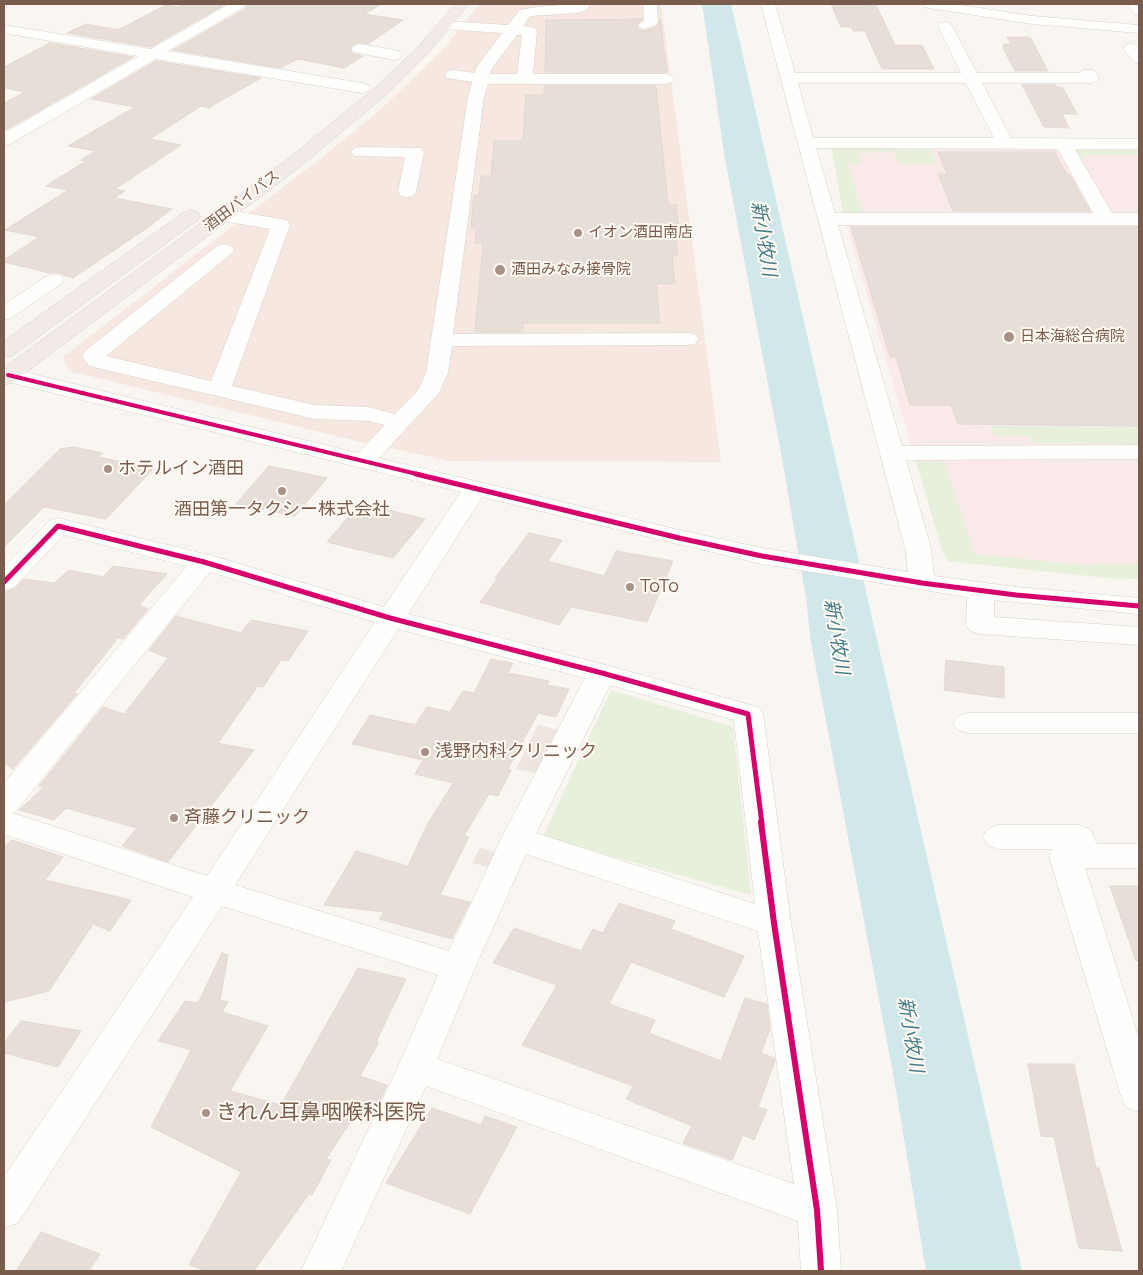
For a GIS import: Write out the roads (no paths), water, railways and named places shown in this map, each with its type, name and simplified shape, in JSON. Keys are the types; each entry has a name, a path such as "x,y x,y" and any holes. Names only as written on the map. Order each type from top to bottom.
{"highway":[{"path":"291,143 362,88 395,55 440,4"},
{"name":"酒田バイパス","path":"6,376 295,162 382,90 445,25 462,4"},
{"name":"酒田バイパス","path":"252,173 275,155"},
{"name":"酒田バイパス","path":"4,351 204,207"}],"street":[{"path":"4,140 239,4"},
{"path":"363,461 428,393 437,373 476,97 484,68 525,13 536,10 577,9 582,7 582,4"},
{"path":"645,25 651,22 650,4"},
{"path":"768,4 918,548 922,583"},
{"path":"928,4 1032,20 1139,29"},
{"path":"1136,4 1139,11"},
{"path":"222,14 248,18"},
{"path":"445,25 530,31 525,78"},
{"path":"945,26 1004,143"},
{"path":"4,29 362,88"},
{"path":"359,49 395,55"},
{"path":"788,78 1091,78 1088,73"},
{"path":"453,75 481,79 666,79"},
{"path":"806,143 1139,144"},
{"path":"1063,143 1106,219"},
{"path":"360,152 415,152 407,192"},
{"path":"219,390 281,225 223,215"},
{"path":"827,219 1139,219"},
{"path":"224,250 202,270 144,313 93,356 97,361 315,412 368,414 401,422"},
{"path":"7,312 52,282 86,292"},
{"path":"7,312 47,319"},
{"path":"442,340 687,339"},
{"path":"6,376 678,538 762,556 922,583 1139,606"},
{"path":"892,453 1139,452"},
{"path":"4,1210 214,891 474,488"},
{"path":"4,582 58,526 204,562 390,618 602,673 748,714 774,923 817,1210 821,1271"},
{"path":"4,804 204,562"},
{"path":"981,590 980,625 1139,636"},
{"path":"321,1271 416,1067 458,968 518,840 602,673"},
{"path":"968,723 1139,723"},
{"path":"4,822 458,968"},
{"path":"998,837 1079,837 1085,856"},
{"path":"518,840 774,923"},
{"path":"1139,856 1065,856 1139,1096"},
{"path":"416,1067 817,1210"}],"water":[{"name":"新小牧川","path":"702,4 731,4 1022,1271 926,1271 895,1084 811,642 806,598 782,458 725,159"}],"place":[{"name":"イオン酒田南店","path":"578,233"},
{"name":"酒田みなみ接骨院","path":"500,270"},
{"name":"日本海総合病院","path":"1009,337"},
{"name":"ホテルイン酒田","path":"108,469"},
{"name":"酒田第一タクシー株式会社","path":"282,491"},
{"name":"ToTo","path":"630,587"},
{"name":"浅野内科クリニック","path":"425,752"},
{"name":"斉藤クリニック","path":"174,818"},
{"name":"きれん耳鼻咽喉科医院","path":"206,1113"}]}
